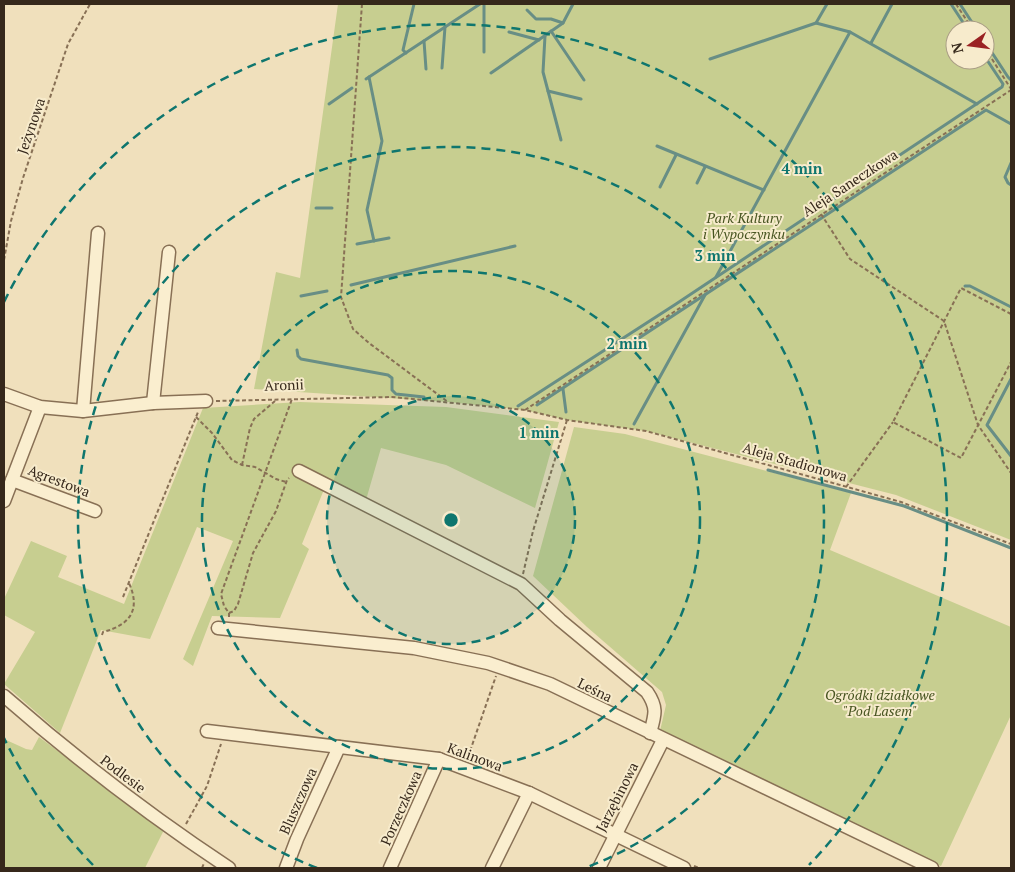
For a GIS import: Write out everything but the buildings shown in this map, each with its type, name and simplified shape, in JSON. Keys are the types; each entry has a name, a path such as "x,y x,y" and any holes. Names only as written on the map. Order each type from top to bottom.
{"street":[{"path":"84,412 98,233"},
{"path":"153,403 169,252"},
{"path":"4,394 40,407 84,412 153,403 204,401"},
{"name":"Agrestowa","path":"4,501 40,407"},
{"path":"299,470 521,584 560,620 647,692 653,702 655,714 650,733"},
{"name":"Agrestowa","path":"12,480 95,511"},
{"name":"Leśna","path":"218,628 414,648 499,667 550,684 932,868"},
{"name":"Podlesie","path":"4,696 84,764 180,835 229,868"},
{"name":"Kalinowa","path":"207,731 439,759 529,793 684,868"},
{"name":"Jarzębinowa","path":"599,868 663,740"},
{"name":"Bluszczowa","path":"286,868 297,839 339,747"},
{"name":"Porzeczkowa","path":"390,868 439,759"},
{"path":"492,868 529,793"}],"path":[{"name":"Jeżynowa","path":"4,260 11,221 23,178 68,44 90,4"},
{"path":"366,4 362,4 341,297 353,329 448,402"},
{"path":"956,4 966,20"},
{"path":"995,64 1011,89"},
{"name":"Aleja Saneczkowa","path":"525,410 1011,89"},
{"path":"821,214 850,259 944,321 978,425 1011,473"},
{"path":"846,487 893,422 961,288 1011,314"},
{"path":"893,422 961,458 1011,362"},
{"name":"Aronii","path":"204,401 392,397 525,410 567,420"},
{"path":"196,417 212,433 232,460 242,465 255,467 266,472 276,479 287,481 276,511 252,553 238,604 234,611 229,613 224,606 221,594 266,472 292,399"},
{"path":"242,465 250,428 254,419 277,400"},
{"path":"123,597 204,401"},
{"path":"521,584 534,531 567,420"},
{"name":"Aleja Stadionowa","path":"567,420 646,431 901,502 1011,544"},
{"path":"102,635 103,632 117,629 126,623 131,614 134,596 129,583"},
{"path":"464,769 499,667"},
{"path":"182,831 207,786 224,732"}],"green space":[{"name":"Park Kultury i Wypoczynku","path":"338,4 1011,4 1011,540 896,495 646,431 567,420 525,410 448,402 254,389 276,272 300,278"},
{"path":"300,402 446,407 559,422 535,508 446,465 381,448 366,500 325,487 302,544 309,549 280,618 212,616 193,666 183,659 233,541 197,527 150,639 101,630 60,733 4,684 35,632 4,615 4,599 31,541 67,556 58,577 124,604 203,408"},
{"name":"Ogródki działkowe \"Pod Lasem\"","path":"574,427 625,434 851,493 830,550 1011,627 1011,715 941,866 660,731 666,705 662,692 587,627 533,576"},
{"path":"39,737 164,830 145,868 4,868 4,739 32,750"}],"waterway":[{"path":"406,53 403,50 414,4"},
{"path":"366,79 480,4"},
{"path":"484,4 484,52"},
{"path":"491,73 563,23 573,4"},
{"path":"816,23 827,4"},
{"path":"871,43 892,4"},
{"path":"951,4 961,20"},
{"path":"960,4 970,20"},
{"path":"527,10 536,19 551,19 563,23"},
{"path":"710,59 816,23 850,32 977,104"},
{"path":"442,68 445,27"},
{"path":"551,31 584,80"},
{"path":"509,32 539,40"},
{"path":"716,277 850,32"},
{"path":"545,36 543,72 561,140"},
{"path":"424,41 426,69"},
{"path":"995,57 1011,80"},
{"path":"518,406 676,304 1002,87 1003,84 994,70"},
{"path":"369,77 382,141 367,210 374,241"},
{"path":"329,104 352,88"},
{"path":"548,91 581,99"},
{"path":"537,405 986,110 1011,124"},
{"path":"657,146 764,190"},
{"path":"660,187 676,155"},
{"path":"1011,163 1005,177 1011,185"},
{"path":"697,183 705,167"},
{"path":"316,208 332,208"},
{"path":"357,244 389,238"},
{"path":"351,285 515,246"},
{"path":"965,286 970,286 1011,307"},
{"path":"301,296 327,291"},
{"path":"634,424 705,295"},
{"path":"297,350 298,356 301,359 388,375 392,378 392,390 396,394 424,397"},
{"path":"1011,379 987,425 1011,456"},
{"path":"563,389 566,412"},
{"path":"768,470 904,506 1011,548"}]}
